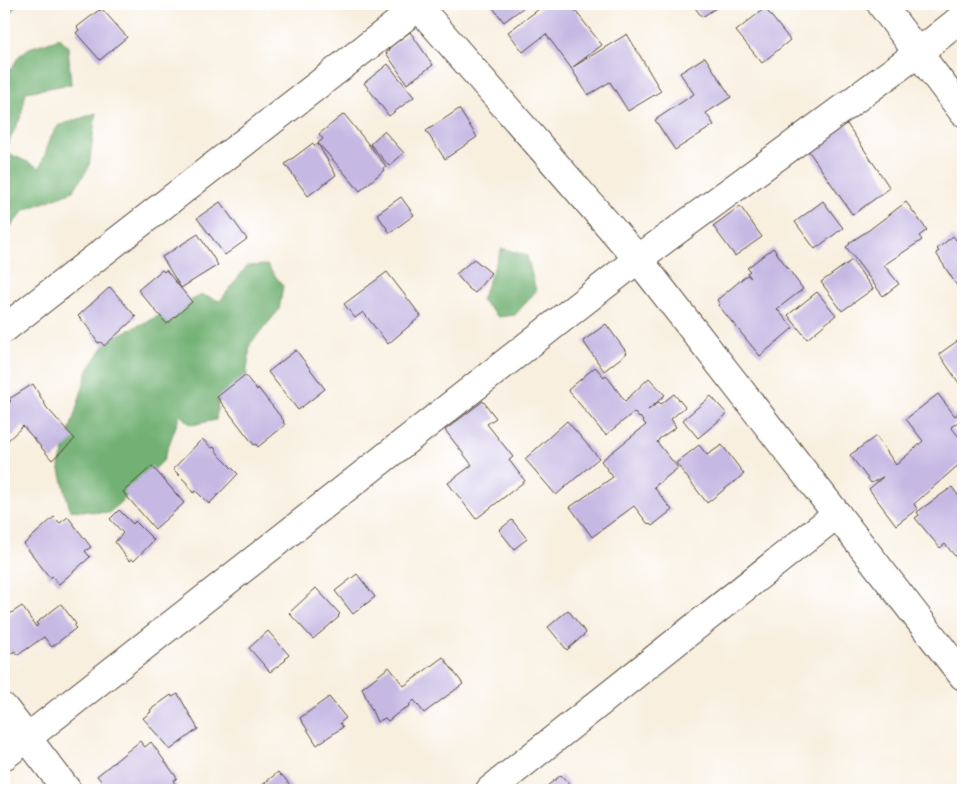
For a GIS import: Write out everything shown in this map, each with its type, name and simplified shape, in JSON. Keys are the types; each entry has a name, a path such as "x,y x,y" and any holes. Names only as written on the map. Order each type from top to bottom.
{"street":[{"path":"881,4 963,112"},
{"path":"4,329 419,5 638,259 963,676"},
{"path":"4,756 638,259 963,18"},
{"path":"490,790 837,514"},
{"path":"4,708 68,790"}],"green space":[{"path":"4,4 17,4 4,21"},
{"path":"60,38 68,47 71,84 26,92 21,117 4,151 4,80 19,56 29,48"},
{"path":"96,113 89,167 73,191 25,210 4,234 4,151 40,168 51,137 58,126"},
{"path":"502,248 527,256 536,291 515,315 498,317 481,300"},
{"path":"267,265 283,286 279,310 250,344 245,389 218,402 216,420 191,425 180,415 163,461 109,513 70,510 59,466 88,370 108,340 202,295 220,301 247,266"}],"building":[{"path":"490,4 528,4 504,22"},
{"path":"546,4 570,4 602,45 573,67 627,34 661,91 628,111 610,82 588,95 546,34 523,52 508,32"},
{"path":"692,4 722,4 702,17"},
{"path":"765,8 790,40 762,63 736,31"},
{"path":"102,9 127,37 100,60 76,33 79,30 77,27"},
{"path":"410,32 433,65 407,84 386,53 390,50 389,48"},
{"path":"705,57 731,97 706,113 714,125 675,150 655,120 694,94 680,73"},
{"path":"388,64 414,97 389,116 364,83"},
{"path":"459,109 477,137 445,159 426,131"},
{"path":"344,114 386,166 360,191 318,143 323,139 319,134"},
{"path":"843,123 844,125 847,124 890,188 852,214 808,150"},
{"path":"384,131 404,153 389,166 370,144"},
{"path":"313,143 315,146 318,144 336,175 308,196 285,164"},
{"path":"401,197 414,215 390,233 377,214"},
{"path":"823,201 843,228 815,249 795,222"},
{"path":"220,202 247,239 225,255 197,218"},
{"path":"906,202 927,230 919,236 922,240 884,265 899,284 883,296 846,247"},
{"path":"740,206 762,237 735,256 713,226"},
{"path":"198,234 218,265 181,288 162,257"},
{"path":"953,236 956,240 963,237 963,281 957,286 936,253 939,251 937,249"},
{"path":"773,248 803,289 777,309 793,328 760,356 718,305 720,304 717,300 747,275 751,278 747,273 750,271 747,268"},
{"path":"474,259 491,273 475,293 456,274"},
{"path":"852,260 873,289 842,311 821,282"},
{"path":"162,270 164,272 166,270 192,302 167,324 138,290"},
{"path":"387,272 421,316 388,344 363,312 355,318 344,304"},
{"path":"110,287 136,317 104,346 101,342 98,343 78,316"},
{"path":"817,292 836,315 807,339 788,315"},
{"path":"606,324 627,353 604,371 583,341"},
{"path":"963,337 963,389 939,354"},
{"path":"296,350 325,389 298,410 268,372"},
{"path":"595,367 604,377 606,375 625,401 649,378 665,395 648,410 659,402 661,404 674,394 685,407 671,419 676,427 657,442 678,468 654,487 672,510 652,526 648,524 634,506 592,537 570,507 613,477 601,461 646,425 634,412 606,435 601,430 568,390"},
{"path":"245,375 257,390 258,388 284,421 285,425 258,447 256,444 254,445 217,397"},
{"path":"33,384 47,408 75,439 52,460 23,426 4,444 4,405 11,401 9,399"},
{"path":"938,394 955,416 963,409 963,428 958,422 951,427 963,442 963,461 914,504 917,509 896,525 869,489 883,477 871,483 850,455 876,436 896,465 923,441 906,419"},
{"path":"711,396 727,414 698,438 683,420"},
{"path":"483,401 496,418 487,424 513,457 509,460 525,481 476,519 448,483 472,465 445,430"},
{"path":"567,421 599,458 556,495 525,459"},
{"path":"202,439 212,448 214,447 219,455 238,474 209,504 196,491 193,493 186,482 173,469"},
{"path":"699,445 707,455 722,445 744,474 707,503 676,463"},
{"path":"152,466 184,503 155,529 123,492"},
{"path":"952,487 963,502 963,566 945,544 940,548 915,518 919,515 917,512"},
{"path":"119,510 133,524 135,521 154,540 134,561 132,559 129,561 115,542 123,533 110,519"},
{"path":"54,517 60,523 68,517 91,547 85,551 90,557 59,584 52,576 50,578 24,544"},
{"path":"512,520 527,539 514,549 499,530"},
{"path":"357,574 375,597 353,614 335,591"},
{"path":"316,588 340,614 339,617 313,639 289,613"},
{"path":"61,604 76,624 74,626 76,628 52,647 44,637 18,655 15,651 10,654 4,644 4,618 22,606 36,627 38,625 36,623"},
{"path":"568,610 586,633 567,650 548,627"},
{"path":"268,631 289,655 286,660 270,672 249,648"},
{"path":"443,657 463,684 424,713 414,700 410,706 388,721 385,718 377,722 362,688 389,667 404,686"},
{"path":"178,694 198,729 170,750 143,718 151,712 150,710 171,695 172,697"},
{"path":"329,697 346,718 340,723 343,727 317,745 300,718"},
{"path":"140,741 145,747 151,742 177,778 173,781 178,787 174,790 109,790 97,776"},
{"path":"278,772 294,790 262,790 260,787"},
{"path":"561,775 574,790 542,790"}]}
